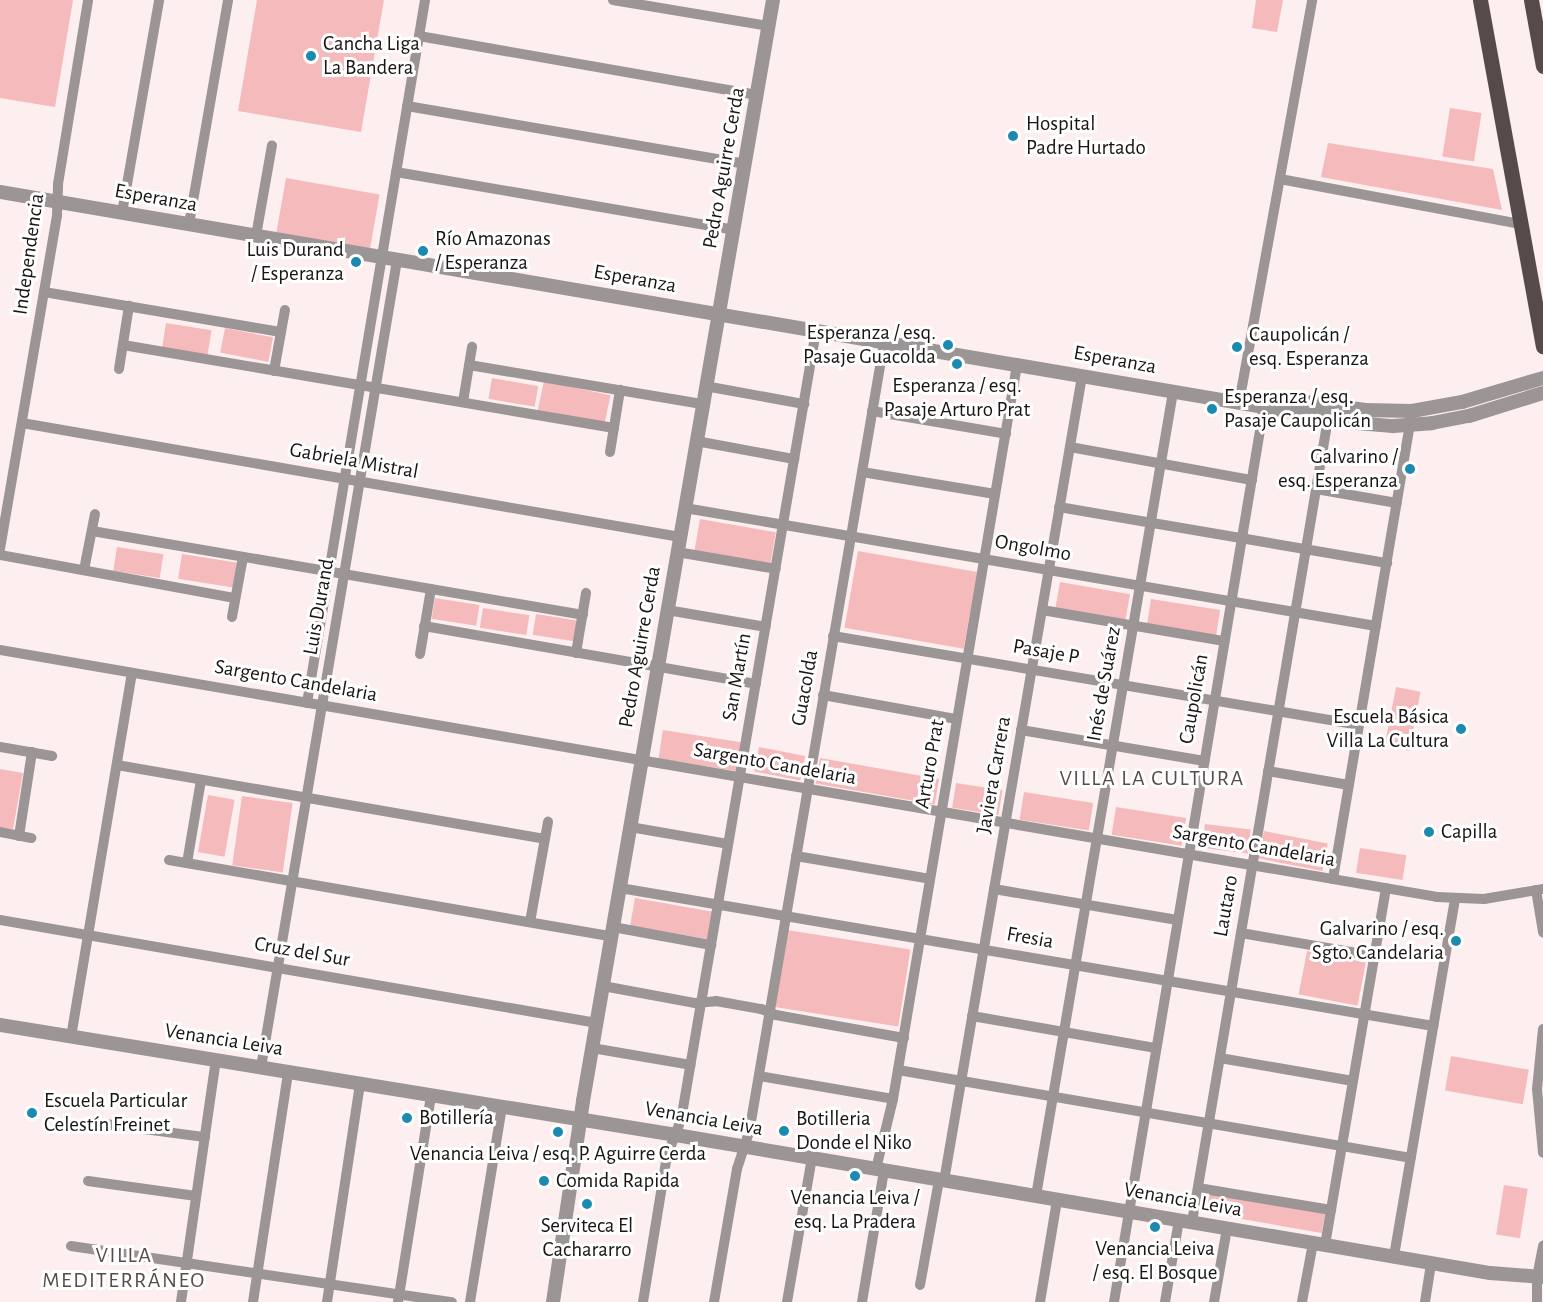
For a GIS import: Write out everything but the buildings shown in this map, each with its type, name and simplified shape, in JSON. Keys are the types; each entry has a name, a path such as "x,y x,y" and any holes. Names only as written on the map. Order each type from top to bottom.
{"main road":[{"path":"1480,0 1543,346"},
{"path":"1531,0 1543,66"}],"street":[{"name":"Independencia","path":"0,549 44,292 58,202 58,184 88,0"},
{"path":"122,213 159,0"},
{"path":"189,224 228,0"},
{"name":"Luis Durand","path":"307,703 425,0"},
{"path":"613,0 769,26"},
{"name":"Pedro Aguirre Cerda","path":"553,1302 592,1048 773,0"},
{"path":"1239,403 1312,0"},
{"path":"419,36 757,95"},
{"path":"407,106 746,164"},
{"path":"256,236 272,145"},
{"path":"396,172 735,230"},
{"path":"1280,179 1521,224"},
{"name":"Esperanza","path":"0,192 1328,419 1375,425 1411,418 1543,378"},
{"name":"Luis Durand","path":"261,1067 397,260"},
{"path":"44,292 281,332"},
{"path":"119,369 129,306"},
{"path":"274,371 285,310"},
{"name":"San Martín","path":"643,1302 667,1156 681,1120 691,1065 816,331"},
{"name":"Guacolda","path":"714,1302 736,1169 746,1147 759,1076 884,342"},
{"path":"123,345 614,428"},
{"path":"463,402 472,347"},
{"path":"469,365 702,404"},
{"name":"Arturo Prat","path":"862,1302 880,1170 1017,365"},
{"name":"Javiera Carrera","path":"920,1285 962,1080 1082,376"},
{"path":"705,386 804,404"},
{"path":"610,452 620,390"},
{"name":"Inés de Suárez","path":"1036,1196 1173,392"},
{"name":"Esperanza","path":"1264,407 1291,400 1411,418 1469,416 1543,393"},
{"name":"Caupolicán","path":"1114,1302 1264,407"},
{"path":"872,411 1006,434"},
{"path":"1333,879 1411,418"},
{"name":"Lautaro","path":"1165,1302 1185,1221 1198,1188 1328,419"},
{"name":"Gabriela Mistral","path":"22,423 680,537"},
{"path":"696,441 794,459"},
{"path":"1070,447 1252,480"},
{"path":"862,472 995,495"},
{"path":"1316,489 1397,503"},
{"path":"1059,507 1387,563"},
{"name":"Ongolmo","path":"685,508 1376,626"},
{"path":"84,570 95,514"},
{"path":"92,531 583,615"},
{"path":"677,552 776,569"},
{"path":"0,555 235,598"},
{"path":"232,617 243,557"},
{"path":"420,654 431,589"},
{"path":"576,653 586,593"},
{"path":"667,610 766,627"},
{"path":"1042,610 1224,641"},
{"path":"424,626 756,684"},
{"name":"Pasaje P","path":"834,636 1359,725"},
{"name":"Sargento Candelaria","path":"0,650 1455,899 1492,898 1540,890"},
{"path":"71,1036 132,673"},
{"path":"823,695 957,719"},
{"path":"1021,730 1204,761"},
{"path":"0,747 52,756"},
{"path":"19,836 32,752"},
{"path":"117,765 544,839"},
{"path":"1268,771 1349,785"},
{"path":"187,863 201,780"},
{"path":"530,922 548,822"},
{"path":"630,827 729,844"},
{"path":"0,832 31,838"},
{"path":"796,856 930,879"},
{"path":"169,860 530,922 711,945"},
{"name":"Fresia","path":"620,888 1433,1026"},
{"path":"1302,1302 1331,1210 1386,888"},
{"path":"994,889 1177,921"},
{"path":"1540,890 1543,932"},
{"path":"1394,1256 1455,899"},
{"name":"Cruz del Sur","path":"0,920 597,1023"},
{"path":"1241,933 1374,956"},
{"path":"603,986 695,1003 716,1001 904,1038"},
{"path":"972,1016 1156,1048"},
{"name":"Venancia Leiva","path":"0,1025 581,1119 1431,1263 1513,1276 1540,1277"},
{"path":"1543,1029 1537,1089 1543,1153"},
{"path":"592,1048 691,1065"},
{"path":"1220,1058 1353,1082"},
{"path":"182,1302 216,1060"},
{"path":"898,1070 1411,1158"},
{"path":"253,1302 288,1072"},
{"path":"759,1076 893,1099"},
{"path":"327,1302 360,1083"},
{"path":"399,1298 432,1095"},
{"path":"470,1302 502,1107"},
{"path":"98,1123 205,1137"},
{"path":"788,1302 812,1158"},
{"path":"88,1181 196,1196"},
{"name":"Venancia Leiva","path":"1198,1188 1331,1210"},
{"path":"1040,1302 1057,1200"},
{"path":"1214,1302 1227,1228"},
{"path":"71,1246 329,1283 399,1298 452,1302"},
{"path":"1537,1302 1543,1246"},
{"path":"1425,1302 1431,1263"}],"shaded area":[{"path":"0,0 73,0 55,107 0,98"},
{"name":"Cancha Liga La Bandera","path":"257,0 384,0 361,132 238,111"},
{"path":"1256,0 1283,0 1277,32 1252,28"},
{"path":"1450,108 1482,113 1474,161 1442,156"},
{"path":"1328,143 1493,169 1502,210 1321,177"},
{"path":"286,178 380,194 370,249 276,232"},
{"path":"166,323 211,330 208,355 162,348"},
{"path":"225,328 273,337 268,362 220,353"},
{"path":"492,378 538,386 535,407 488,399"},
{"path":"544,381 611,395 604,426 537,412"},
{"path":"700,519 776,532 770,564 694,551"},
{"path":"117,547 163,554 160,578 113,571"},
{"path":"858,551 977,572 964,649 844,628"},
{"path":"182,554 237,563 233,587 178,579"},
{"path":"1060,582 1130,594 1125,622 1055,610"},
{"path":"435,598 479,605 476,626 432,619"},
{"path":"1151,599 1220,610 1216,638 1147,627"},
{"path":"483,608 529,615 526,635 480,628"},
{"path":"536,614 580,621 577,642 533,635"},
{"path":"1396,687 1421,692 1409,751 1385,746"},
{"path":"663,730 741,742 736,771 658,759"},
{"path":"759,747 805,756 800,781 754,772"},
{"path":"820,758 939,779 935,805 815,784"},
{"path":"0,769 23,773 13,829 0,827"},
{"path":"956,783 1002,790 999,815 952,808"},
{"path":"1024,792 1093,803 1089,831 1020,820"},
{"path":"208,795 235,800 225,857 198,852"},
{"path":"242,796 293,803 283,872 232,865"},
{"path":"1116,807 1186,818 1182,846 1112,835"},
{"path":"1205,824 1251,830 1248,853 1202,848"},
{"path":"1264,831 1328,843 1322,871 1259,858"},
{"path":"1360,848 1406,855 1403,880 1356,873"},
{"path":"635,898 713,912 708,939 630,926"},
{"path":"787,930 910,950 898,1027 775,1007"},
{"path":"1307,951 1366,962 1358,1006 1299,994"},
{"path":"1451,1056 1529,1070 1523,1104 1445,1090"},
{"path":"1504,1185 1528,1189 1520,1238 1496,1234"},
{"path":"1204,1192 1325,1213 1322,1233 1201,1212"}],"place":[{"name":"Cancha Liga La Bandera","path":"311,56"},
{"name":"Hospital Padre Hurtado","path":"1013,136"},
{"name":"Río Amazonas / Esperanza","path":"423,251"},
{"name":"Luis Durand / Esperanza","path":"356,262"},
{"name":"Esperanza / esq. Pasaje Guacolda","path":"948,345"},
{"name":"Caupolicán / esq. Esperanza","path":"1237,347"},
{"name":"Esperanza / esq. Pasaje Arturo Prat","path":"957,364"},
{"name":"Esperanza / esq. Pasaje Caupolicán","path":"1212,409"},
{"name":"Galvarino / esq. Esperanza","path":"1410,469"},
{"name":"Escuela Básica Villa La Cultura","path":"1461,729"},
{"name":"Capilla","path":"1429,832"},
{"name":"Galvarino / esq. Sgto. Candelaria","path":"1456,941"},
{"name":"Escuela Particular Celestín Freinet","path":"32,1113"},
{"name":"Botillería","path":"407,1118"},
{"name":"Botilleria Donde el Niko","path":"784,1131"},
{"name":"Venancia Leiva / esq. P. Aguirre Cerda","path":"558,1132"},
{"name":"Venancia Leiva / esq. La Pradera","path":"855,1176"},
{"name":"Comida Rapida","path":"544,1181"},
{"name":"Serviteca El Cachararro","path":"587,1204"},
{"name":"Venancia Leiva / esq. El Bosque","path":"1155,1227"}],"district":[{"name":"VILLA LA CULTURA","path":"1152,779"},
{"name":"VILLA MEDITERRÁNEO","path":"124,1268"}]}
